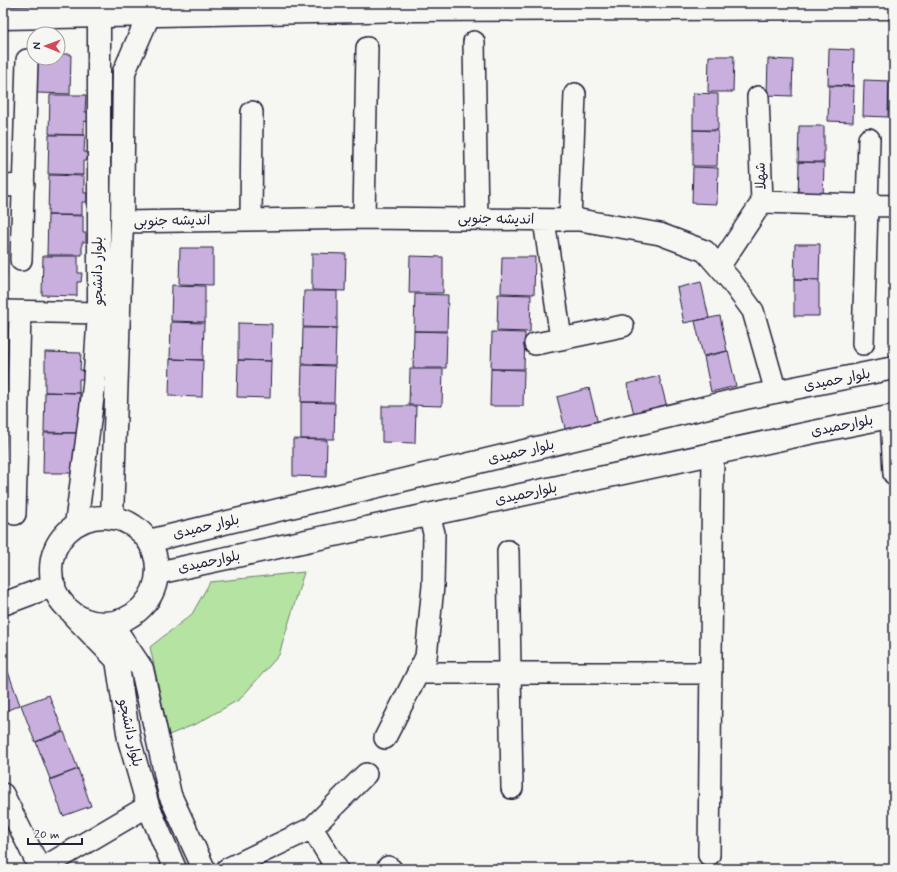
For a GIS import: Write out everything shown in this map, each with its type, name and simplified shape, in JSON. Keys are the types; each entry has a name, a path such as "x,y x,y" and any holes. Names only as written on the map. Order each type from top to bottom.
{"street":[{"path":"3,18 422,10 799,6 894,8"},
{"name":"بلوار دانشجو","path":"112,518 122,222 124,72 149,15"},
{"name":"بلوار دانشجو","path":"76,525 94,386 99,313 99,16"},
{"path":"474,42 477,219"},
{"path":"364,218 367,48"},
{"path":"21,260 27,66"},
{"path":"99,84 124,72"},
{"path":"570,220 575,94"},
{"name":"شهلا","path":"719,266 762,202 758,97"},
{"path":"251,220 252,112"},
{"path":"863,344 869,139"},
{"path":"3,186 24,185"},
{"path":"762,202 894,206"},
{"name":"اندیشه جنوبی","path":"122,222 364,218 580,220 660,234 705,251 731,281 752,311 776,392"},
{"path":"544,220 561,339"},
{"path":"15,514 12,312 99,313"},
{"path":"535,344 623,326"},
{"name":"بلوار حمیدی","path":"149,541 745,398 894,368"},
{"path":"893,416 894,474"},
{"name":"بلوارحمیدی","path":"157,573 893,416"},
{"path":"709,855 713,454"},
{"path":"385,738 426,657 433,586 434,533 429,515"},
{"path":"103,516 112,518 121,519 137,527 149,541 155,552 158,566 156,584 149,600 136,613 120,622 102,624 84,620 68,610 57,596 52,577 52,560 58,543 69,529 85,520 103,516"},
{"path":"508,551 512,788"},
{"path":"3,592 52,577"},
{"path":"3,604 52,577"},
{"name":"بلوار دانشجو","path":"68,610 117,660 129,739 148,806 175,869"},
{"name":"بلوار دانشجو","path":"111,623 142,669 170,796 204,869"},
{"path":"418,673 711,673"},
{"path":"227,869 312,828 366,774"},
{"path":"3,794 41,869 148,806"},
{"path":"312,828 337,869"}],"green space":[{"path":"304,572 279,655 240,699 198,723 169,735 150,647 192,614 210,582"}],"building":[{"path":"829,49 854,50 853,86 828,85"},
{"path":"66,54 71,54 70,94 37,93 38,66 66,66"},
{"path":"709,56 734,56 733,92 708,92"},
{"path":"768,59 793,60 792,96 767,95"},
{"path":"864,80 889,81 888,117 863,116"},
{"path":"829,86 854,86 853,122 828,121"},
{"path":"693,93 718,94 718,130 693,130"},
{"path":"50,95 86,95 85,112 89,112 88,122 84,121 84,135 49,134"},
{"path":"799,126 824,126 824,162 798,162"},
{"path":"693,130 718,131 717,166 693,166"},
{"path":"49,135 85,135 84,152 88,152 87,161 83,161 83,175 48,174"},
{"path":"799,162 824,163 823,199 798,198"},
{"path":"693,167 718,168 717,204 692,203"},
{"path":"49,175 84,176 84,193 87,193 87,202 82,202 82,215 48,215"},
{"path":"48,215 83,216 83,233 86,233 86,242 82,242 82,255 47,255"},
{"path":"795,244 820,244 819,280 794,280"},
{"path":"180,248 213,248 213,285 179,284"},
{"path":"312,253 346,254 345,291 312,290"},
{"path":"43,256 78,256 78,273 82,273 81,282 77,282 77,296 42,295"},
{"path":"410,256 443,257 443,293 409,293"},
{"path":"502,257 535,257 534,294 501,293"},
{"path":"3,266 6,266 6,275 3,274"},
{"path":"794,280 819,281 819,316 794,316"},
{"path":"701,282 709,318 684,323 677,288"},
{"path":"172,285 205,286 205,322 171,321"},
{"path":"304,291 337,291 337,328 303,327"},
{"path":"415,294 448,295 447,331 414,331"},
{"path":"498,294 531,295 530,332 497,331"},
{"path":"720,316 727,351 703,356 695,321"},
{"path":"171,322 204,323 203,360 170,359"},
{"path":"238,323 272,324 271,361 238,360"},
{"path":"303,328 336,328 335,365 302,364"},
{"path":"414,331 447,332 446,368 413,368"},
{"path":"492,332 525,333 524,369 491,369"},
{"path":"728,351 736,386 711,392 704,357"},
{"path":"45,352 81,353 80,370 84,370 84,379 79,379 79,393 45,392"},
{"path":"170,359 203,360 202,397 169,396"},
{"path":"238,360 271,361 270,398 237,397"},
{"path":"302,365 335,366 334,402 301,402"},
{"path":"410,369 443,369 442,406 409,405"},
{"path":"491,369 524,370 523,406 490,406"},
{"path":"659,376 668,411 635,419 627,384"},
{"path":"589,388 598,424 566,432 557,397"},
{"path":"45,392 80,393 80,410 83,410 78,433 44,432"},
{"path":"301,402 335,403 334,439 301,439"},
{"path":"382,406 416,406 415,443 382,442"},
{"path":"44,433 79,433 78,473 43,473"},
{"path":"293,439 327,440 326,477 293,476"},
{"path":"7,669 20,705 3,712 3,670"},
{"path":"49,695 63,731 35,742 21,705"},
{"path":"64,732 78,769 50,779 36,742"},
{"path":"78,769 91,806 63,816 50,780"}]}
